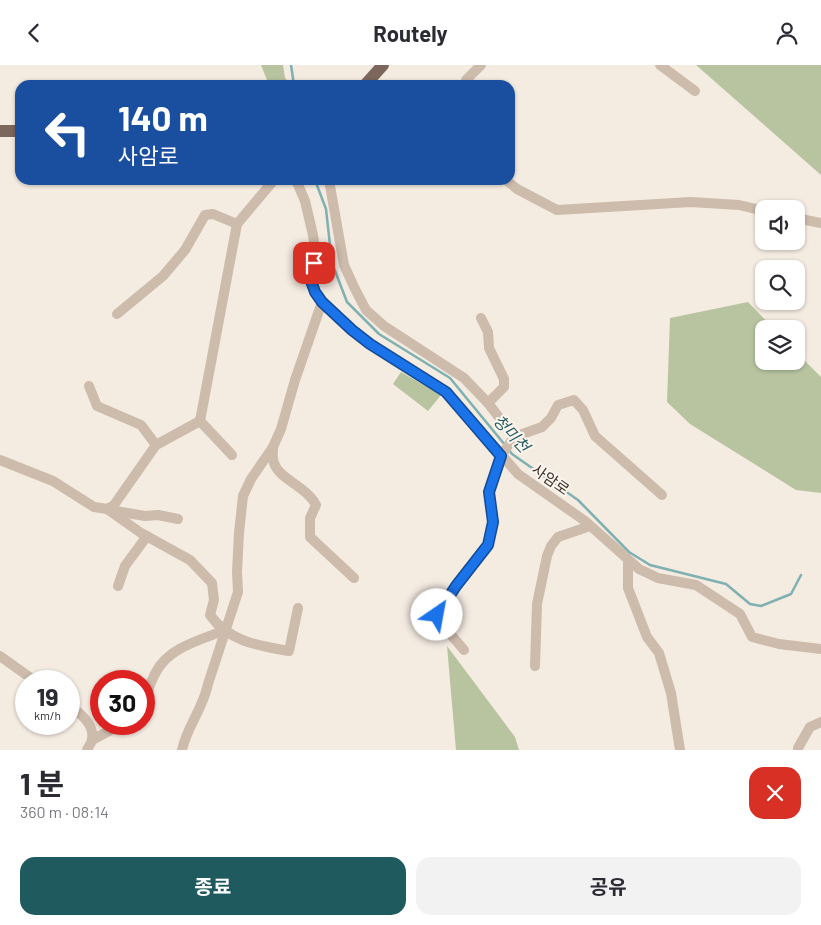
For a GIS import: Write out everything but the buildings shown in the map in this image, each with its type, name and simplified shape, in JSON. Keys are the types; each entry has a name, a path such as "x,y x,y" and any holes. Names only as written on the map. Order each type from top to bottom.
{"main road":[{"path":"370,80 383,65"},
{"path":"0,131 15,131"}],"street":[{"path":"466,80 481,65"},
{"path":"660,65 695,91"},
{"path":"200,421 237,224 270,185"},
{"name":"사암로","path":"298,185 305,201 313,235 315,249 311,281 315,292 322,302 352,330 370,344 446,392 518,474 590,527 639,569 658,577 696,585 740,614 752,637 779,644 821,649"},
{"path":"330,185 344,265 354,289 366,310 384,326 464,378 488,403 514,437"},
{"path":"512,185 557,210 691,202 739,205 755,209"},
{"path":"117,314 163,276 185,250 205,215 213,214 237,224"},
{"path":"805,220 821,223"},
{"path":"182,750 184,739 205,699 208,684 238,592 239,533 243,496 251,479 273,447 281,429 295,380 322,302"},
{"path":"481,318 488,331 489,348 504,379 504,387 488,403"},
{"path":"89,386 97,406 141,425 156,445"},
{"path":"464,650 440,622 437,615 456,586 488,545 493,522 489,492 501,456 514,437 542,427 551,418 558,405 574,400 583,410 595,436 662,495"},
{"path":"107,509 114,505 156,445 200,421"},
{"path":"200,421 232,455"},
{"path":"273,447 274,463 280,473 311,496 316,505 310,518 310,537 354,579"},
{"path":"0,460 53,481 94,507 145,516 158,515 178,519"},
{"path":"107,509 147,536 190,560 212,583 214,600 210,615 215,623 250,644 290,651 298,608"},
{"path":"535,665 537,604 547,556 551,546 558,537 590,527"},
{"path":"118,586 126,566 147,536"},
{"path":"628,560 628,588 647,637 659,653 671,693 680,750"},
{"path":"155,673 164,661 180,649 225,630"},
{"path":"0,656 20,670"},
{"path":"80,714 91,726 92,740 87,750"},
{"path":"798,748 810,727 821,722"},
{"path":"92,740 101,735"}],"green space":[{"path":"261,65 283,65 287,80 267,80"},
{"path":"696,65 821,65 821,175"},
{"path":"748,302 765,320 755,320 755,370 805,370 805,361 821,377 821,493 796,490 690,424 667,402 670,318"},
{"path":"401,372 441,395 428,411 393,384"},
{"path":"447,646 515,737 519,750 456,750"}],"waterway":[{"name":"청미천","path":"291,65 293,80"},
{"name":"청미천","path":"317,185 326,209 332,263 347,302 379,334 450,378 505,445"},
{"name":"청미천","path":"508,449 512,454 578,500 629,552 650,565 726,584 750,604 761,606 791,594 801,575"}],"route":[{"path":"314,263 311,281 315,292 322,302 370,344 435,383 446,392 501,456 489,492 493,522 488,545 456,586 437,615"}]}
